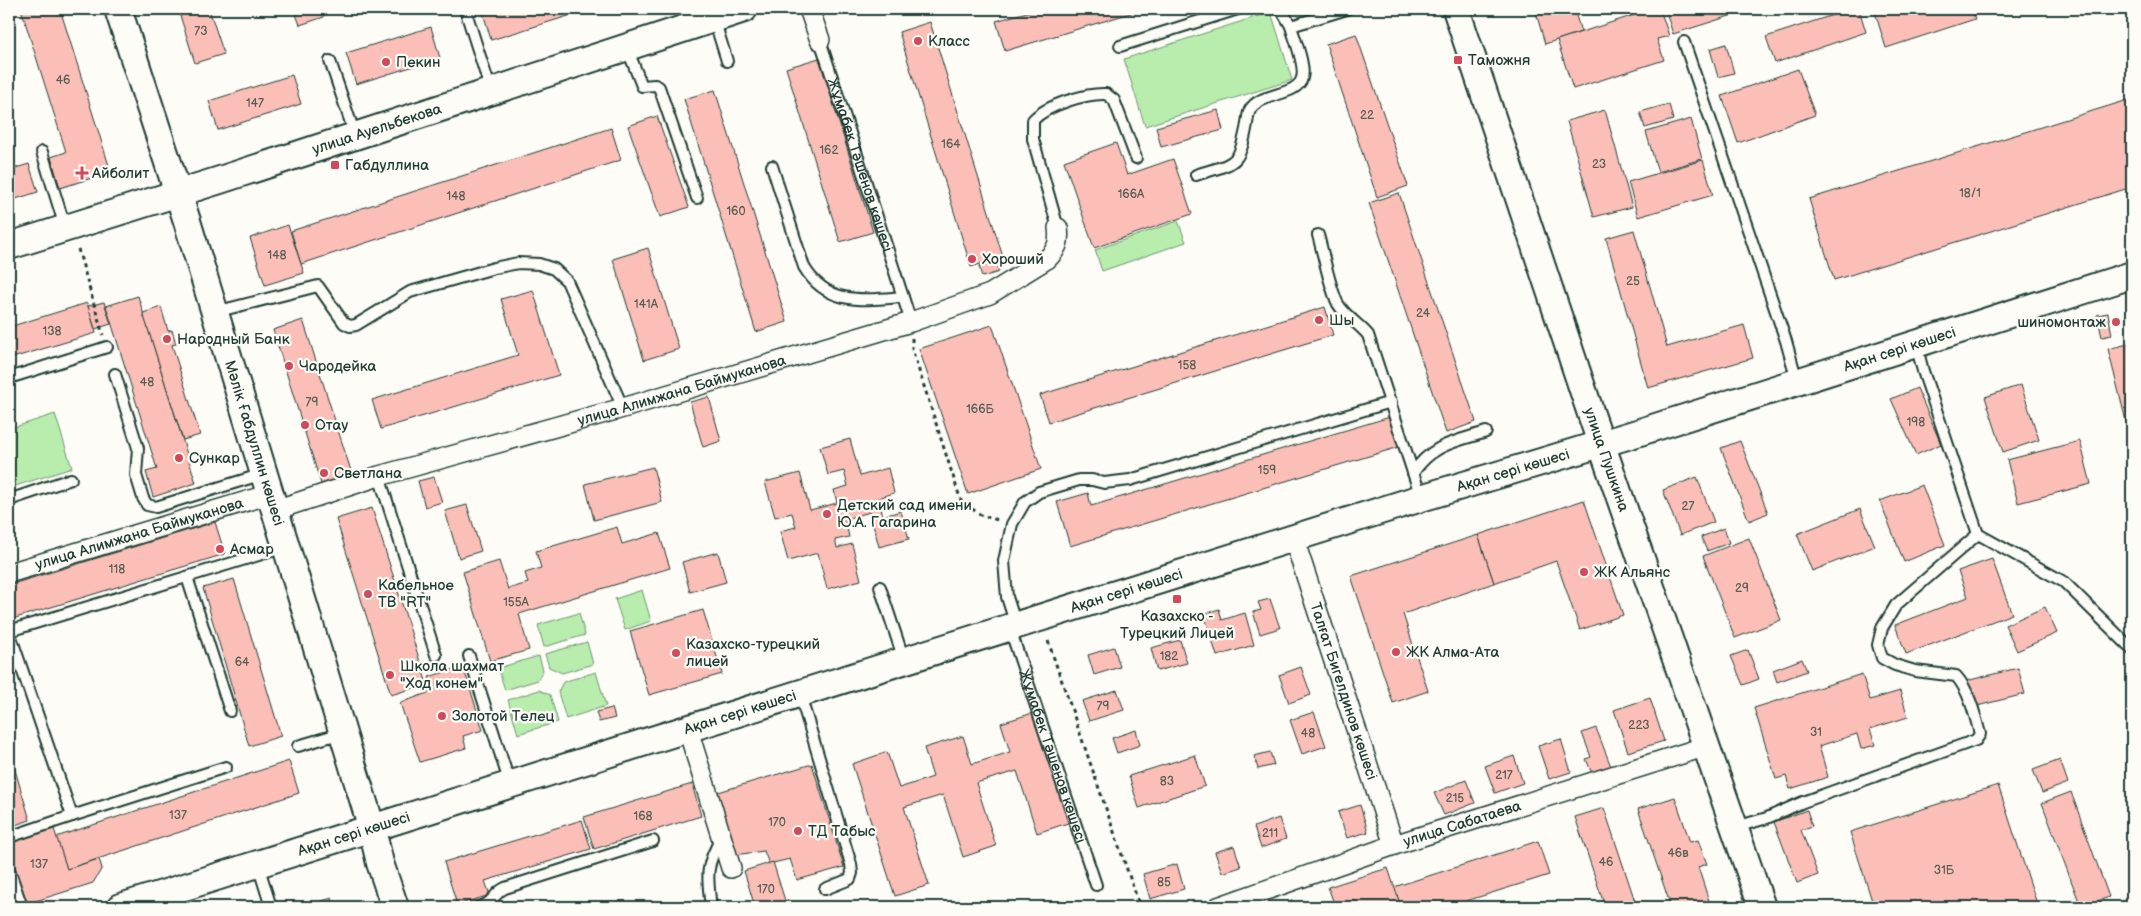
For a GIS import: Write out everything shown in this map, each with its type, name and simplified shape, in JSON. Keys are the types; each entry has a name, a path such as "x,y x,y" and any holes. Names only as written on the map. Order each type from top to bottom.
{"street":[{"name":"Мәлік Ғабдуллин көшесі","path":"118,9 178,193 372,829 380,863 396,907"},
{"name":"улица Ауельбекова","path":"9,246 72,239 178,193 744,9"},
{"name":"Жұмабек Тәшенов көшесі","path":"809,9 820,40"},
{"name":"улица Пушкина","path":"1456,9 1601,443 1762,907"},
{"name":"улица Алимжана Баймуканова","path":"9,573 269,493 379,476 623,408 911,322 990,294 1047,260 1054,253 1058,245 1058,228"},
{"name":"Ақан сері көшесі","path":"121,907 1421,498 1797,382 2132,275"},
{"name":"Талғат Бигелдинов көшесі","path":"1294,539 1394,845"},
{"path":"688,730 731,868"},
{"name":"улица Сабатаева","path":"1218,907 1394,845 1707,746"}],"lane":[{"path":"465,9 491,91"},
{"path":"1120,46 1238,9"},
{"path":"1196,175 1224,166 1237,159 1241,153 1249,111 1253,106 1265,98 1294,88 1299,84 1303,73 1291,26 1281,9"},
{"path":"1291,26 1347,9"},
{"path":"713,18 727,61"},
{"name":"Жұмабек Тәшенов көшесі","path":"820,40 911,322"},
{"path":"1684,42 1786,341 1797,382"},
{"path":"627,48 642,86 655,85 659,88 697,198"},
{"path":"330,61 355,136"},
{"path":"1058,228 1033,139 1033,120 1039,114 1046,109 1088,96 1106,94 1114,100 1136,158"},
{"path":"42,152 72,239"},
{"path":"772,166 804,267 811,279 821,287 842,298 874,300 904,297"},
{"path":"1318,235 1337,302 1347,316 1368,336 1421,498"},
{"path":"214,312 318,286 344,323 350,326 356,325 410,292 494,268 518,264 539,264 554,269 567,281 623,408"},
{"path":"1916,343 1922,371 1978,534 2064,582 2132,649"},
{"path":"9,378 107,347"},
{"path":"115,374 138,448 136,475 143,498 148,505 156,506 269,493"},
{"name":"Жұмабек Тәшенов көшесі","path":"1096,885 1012,627 1004,579 1006,551 1012,524 1025,502 1039,492 1079,480 1092,480 1104,483 1130,480 1391,402"},
{"path":"1413,473 1426,456 1435,450 1486,432"},
{"path":"379,476 436,655"},
{"path":"9,500 71,479"},
{"path":"1734,828 1767,818 1803,802 1976,740 1980,734 1976,719 1962,684 1956,676 1915,671 1895,666 1882,658 1878,646 1882,628 1896,605 1978,534"},
{"path":"72,816 9,631 285,546"},
{"path":"187,577 230,711"},
{"path":"880,588 905,661"},
{"path":"469,656 511,785"},
{"path":"799,694 851,864 852,873 850,879 825,889"},
{"path":"298,746 343,733"},
{"path":"9,837 226,767"},
{"path":"711,907 708,880 709,862 722,836"},
{"path":"479,907 492,902 498,892 505,888 653,842"},
{"path":"258,865 271,907"},
{"path":"9,869 22,907"}],"path":[{"path":"72,239 107,347"},
{"path":"911,322 912,349 961,501 982,515 1012,524"},
{"path":"1048,641 1140,907"}],"green space":[{"path":"1271,12 1292,80 1145,126 1124,59"},
{"path":"1178,221 1186,242 1102,271 1095,250"},
{"path":"55,414 72,468 9,488 9,429"},
{"path":"642,590 651,621 625,630 615,599"},
{"path":"579,613 585,635 544,647 538,625"},
{"path":"587,642 593,664 562,673 549,667 545,654"},
{"path":"539,656 543,670 538,680 505,690 498,668"},
{"path":"596,672 606,706 566,719 558,692 563,682"},
{"path":"539,690 550,695 558,722 518,734 508,700"}],"building":[{"path":"21,9 60,9 111,172 60,188 51,157 66,152"},
{"path":"178,9 209,9 224,54 195,63"},
{"path":"294,9 321,9 324,17 300,25"},
{"path":"482,9 591,9 491,40"},
{"path":"1037,9 1144,9 1005,51 996,21"},
{"path":"1535,9 1574,9 1581,32 1545,44"},
{"path":"1653,9 1660,9 1669,36 1657,39 1664,60 1573,89 1557,40"},
{"path":"1665,9 1752,9 1673,34"},
{"path":"1851,9 1859,9 1866,32 1775,63 1766,37"},
{"path":"1874,9 1971,9 1975,19 1886,48"},
{"path":"930,22 1003,257 971,267 899,32"},
{"path":"431,27 440,58 356,84 346,53"},
{"path":"1356,34 1408,186 1377,197 1326,44"},
{"path":"1726,44 1734,73 1718,77 1710,49"},
{"path":"819,58 873,232 840,242 786,68"},
{"path":"1798,69 1815,115 1738,143 1722,96"},
{"path":"292,75 301,104 218,130 209,101"},
{"path":"715,90 787,322 756,332 684,99"},
{"path":"2128,100 2132,114 2132,187 1834,280 1809,199"},
{"path":"1669,104 1673,120 1645,128 1640,112"},
{"path":"1218,110 1223,130 1161,147 1156,127"},
{"path":"1605,110 1632,207 1594,217 1567,121"},
{"path":"657,116 689,207 660,217 628,126"},
{"path":"1691,119 1702,159 1658,172 1646,132"},
{"path":"611,128 621,160 301,264 291,231"},
{"path":"1116,143 1127,175 1173,159 1192,214 1094,248 1064,161"},
{"path":"1703,160 1713,195 1638,217 1628,182"},
{"path":"29,164 38,192 9,201 9,170"},
{"path":"1399,193 1476,422 1446,433 1369,203"},
{"path":"288,225 304,273 265,285 250,238"},
{"path":"1634,230 1667,347 1744,325 1753,358 1648,388 1606,238"},
{"path":"648,248 679,349 644,360 613,259"},
{"path":"995,261 999,272 982,277 979,266"},
{"path":"533,290 559,375 381,429 372,400 518,355 501,299"},
{"path":"138,296 196,483 153,497 146,472 157,469 106,306"},
{"path":"104,302 111,324 95,329 88,306"},
{"path":"87,303 96,333 9,359 9,327"},
{"path":"161,307 168,331 172,330 176,344 172,345 200,435 183,440 143,313"},
{"path":"1325,307 1333,335 1049,422 1040,395"},
{"path":"2108,313 2112,335 2102,337 2097,315"},
{"path":"303,320 352,474 321,484 273,330"},
{"path":"992,325 1041,469 968,494 919,349"},
{"path":"2132,343 2132,445 2108,349"},
{"path":"2021,385 2039,440 2003,452 1985,397"},
{"path":"1917,388 1941,444 1916,455 1891,399"},
{"path":"709,397 721,441 703,447 690,402"},
{"path":"1390,417 1399,447 1070,546 1057,502 1088,493 1091,506"},
{"name":"Детский сад имени Ю.А. Гагарина","path":"850,439 860,476 888,468 894,493 878,498 883,516 901,511 909,539 879,547 870,512 845,519 849,537 835,540 837,548 852,544 861,580 827,589 818,553 788,561 780,531 796,527 792,513 775,517 765,482 800,473 810,510 837,503 834,490 848,486 844,471 828,475 820,447"},
{"path":"1740,441 1768,513 1749,521 1721,448"},
{"path":"2080,441 2091,484 2018,503 2007,460"},
{"path":"653,467 662,502 594,520 585,484"},
{"path":"434,477 442,502 425,507 418,481"},
{"path":"1697,477 1714,522 1680,535 1663,490"},
{"path":"1922,485 1945,545 1904,562 1880,501"},
{"name":"ЖК Альянс","path":"1584,500 1623,615 1580,630 1556,561 1494,583 1478,535"},
{"path":"467,505 481,551 459,558 445,511"},
{"path":"372,508 427,684 391,695 336,519"},
{"path":"1860,509 1875,546 1812,571 1797,534"},
{"path":"215,522 225,554 9,620 9,585"},
{"path":"617,527 622,544 659,533 670,568 519,614 529,650 490,661 463,572 499,561 508,589 528,583 525,573 541,568 536,551"},
{"path":"1724,528 1729,543 1707,551 1701,537"},
{"name":"ЖК Алма-Ата","path":"1478,535 1494,583 1403,614 1428,691 1393,703 1351,576"},
{"path":"1749,538 1781,620 1735,638 1703,556"},
{"path":"718,552 726,582 690,592 682,562"},
{"path":"1992,559 2012,614 1906,654 1895,625 1968,597 1958,571"},
{"path":"234,579 281,736 249,746 203,588"},
{"path":"1270,599 1280,628 1260,634 1253,612 1261,610 1258,602"},
{"path":"2045,607 2057,633 2017,651 2005,625"},
{"path":"1219,609 1222,620 1245,613 1254,645 1217,656 1204,614"},
{"name":"Казахско-турецкий лицей","path":"703,610 722,674 649,695 630,631"},
{"path":"1180,640 1187,663 1157,671 1151,648"},
{"path":"1114,647 1120,667 1094,675 1088,655"},
{"path":"1748,650 1759,679 1743,685 1731,656"},
{"path":"1802,659 1807,671 1777,682 1773,670"},
{"name":"Золотой Телец","path":"463,666 483,730 463,736 466,748 420,762 400,703 433,691 429,677"},
{"path":"1301,667 1311,695 1289,703 1279,675"},
{"path":"2018,668 2025,694 1973,707 1966,681"},
{"path":"1862,674 1870,700 1900,691 1908,717 1870,729 1875,745 1861,749 1857,734 1819,746 1828,777 1790,789 1786,776 1776,779 1754,708"},
{"path":"1117,690 1124,710 1089,721 1082,701"},
{"path":"1650,698 1664,741 1628,752 1614,710"},
{"path":"612,708 615,718 599,722 596,712"},
{"path":"1036,712 1071,822 1037,833 1017,771 976,783 996,846 963,857 943,795 904,807 929,885 895,896 852,764 887,752 899,788 933,777 924,748 963,736 972,764 1010,752 1001,723"},
{"path":"1314,712 1326,746 1302,754 1290,720"},
{"path":"1596,728 1612,769 1593,776 1586,759 1591,757 1582,733"},
{"path":"1136,730 1140,745 1117,753 1112,738"},
{"path":"1561,739 1571,772 1549,779 1538,746"},
{"path":"9,750 30,820 9,827"},
{"path":"1270,752 1274,765 1258,769 1254,756"},
{"path":"1195,755 1205,786 1139,808 1129,776"},
{"path":"1514,756 1523,783 1495,793 1485,766"},
{"path":"2060,760 2068,783 2042,793 2033,770"},
{"path":"289,761 299,793 67,869 56,837"},
{"path":"812,764 844,867 797,880 790,859 769,864 764,851 734,855 715,793"},
{"path":"1466,780 1475,803 1444,815 1434,793"},
{"path":"692,784 701,816 594,849 584,817"},
{"path":"1998,785 2038,907 1874,907 1850,832"},
{"path":"2071,792 2109,897 2081,907 2042,803"},
{"path":"1675,797 1690,842 1698,840 1707,864 1698,867 1711,907 1671,907 1638,809"},
{"path":"1360,805 1368,832 1347,838 1338,812"},
{"path":"1604,808 1637,907 1605,907 1575,817"},
{"path":"1807,810 1812,826 1801,830 1818,875 1797,883 1774,822"},
{"path":"1279,818 1286,839 1261,848 1254,827"},
{"path":"582,820 591,849 485,881 490,895 457,905 444,862"},
{"path":"54,829 67,869 99,859 102,868 93,883 26,904 9,851 9,843"},
{"path":"1538,841 1549,875 1447,907 1401,907 1394,887"},
{"path":"1234,846 1241,867 1222,873 1215,852"},
{"path":"773,862 787,907 755,907 744,871"},
{"path":"1177,864 1184,889 1150,899 1143,874"},
{"path":"1388,868 1401,907 1358,907 1355,900 1335,906 1328,887"},
{"path":"2132,895 2132,907 2130,907 2127,897"},
{"path":"332,898 334,907 301,907"}],"place":[{"name":"Класс","path":"918,41"},
{"name":"Таможня","path":"1458,60"},
{"name":"Пекин","path":"386,62"},
{"name":"Габдуллина","path":"335,165"},
{"name":"Айболит","path":"82,173"},
{"name":"Хороший","path":"972,259"},
{"name":"Шы","path":"1319,320"},
{"name":"шиномонтаж","path":"2116,322"},
{"name":"Народный Банк","path":"167,339"},
{"name":"Чародейка","path":"289,366"},
{"name":"Отау","path":"305,425"},
{"name":"Сункар","path":"179,458"},
{"name":"Светлана","path":"324,473"},
{"name":"Детский сад имени Ю.А. Гагарина","path":"827,514"},
{"name":"Асмар","path":"220,549"},
{"name":"ЖК Альянс","path":"1584,572"},
{"name":"Кабельное ТВ \"RT\"","path":"368,594"},
{"name":"Казахско - Турецкий Лицей","path":"1177,599"},
{"name":"ЖК Алма-Ата","path":"1396,652"},
{"name":"Казахско-турецкий лицей","path":"676,653"},
{"name":"Школа шахмат \"Ход конем\"","path":"390,675"},
{"name":"Золотой Телец","path":"442,716"},
{"name":"ТД Табыс","path":"798,831"}]}
